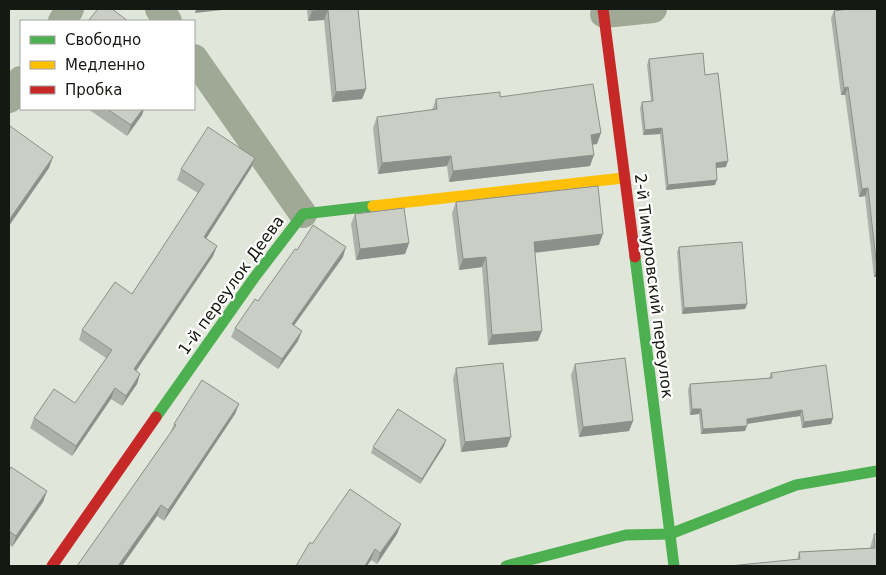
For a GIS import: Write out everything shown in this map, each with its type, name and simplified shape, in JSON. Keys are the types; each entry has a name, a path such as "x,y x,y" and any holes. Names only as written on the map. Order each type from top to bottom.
{"street":[{"path":"63,20 70,9"},
{"path":"159,9 167,20"},
{"path":"604,11 653,9"},
{"name":"2-й Тимуровский переулок","path":"604,11 623,178 674,566"},
{"path":"195,59 303,214"},
{"path":"9,99 20,82"},
{"name":"1-й переулок Деева","path":"52,566 254,278 303,214 623,178"},
{"path":"506,566 626,535 670,534 796,485 877,471"}],"building":[{"path":"98,9 112,9 127,20 89,20"},
{"path":"312,9 358,9 366,89 336,92 328,10 312,11"},
{"path":"877,9 877,269 868,188 862,189 848,87 844,88 834,11"},
{"path":"703,53 705,75 718,73 728,161 716,163 717,180 668,185 662,128 645,130 642,102 653,101 649,59"},
{"path":"593,84 601,133 591,135 594,155 453,171 451,156 382,163 377,117 437,109 436,99 500,92 500,97"},
{"path":"108,110 142,110 131,125"},
{"path":"10,126 53,157 9,220 9,128"},
{"path":"208,127 255,158 204,237 217,246 134,369 140,374 126,396 115,388 76,446 34,418 54,389 75,403 112,350 82,330 115,282 132,294 204,184 181,169"},
{"path":"598,186 603,234 534,242 542,331 492,335 486,257 463,259 456,202"},
{"path":"404,208 409,243 360,249 355,214"},
{"path":"313,225 346,247 292,324 302,331 282,359 235,328 255,299 258,301 295,249 297,250"},
{"path":"742,242 747,304 684,308 679,247"},
{"path":"625,358 633,421 583,427 575,364"},
{"path":"503,363 511,437 465,442 456,368"},
{"path":"826,365 833,418 804,422 802,410 747,419 747,426 703,429 701,409 692,409 690,384 772,378 771,373"},
{"path":"202,380 239,404 168,510 161,505 118,566 77,566 176,425 174,424"},
{"path":"398,409 446,440 422,479 373,447"},
{"path":"11,467 47,491 16,536 9,531 9,471"},
{"path":"350,489 401,524 380,553 375,549 365,566 296,566 310,542 312,544"},
{"path":"874,534 877,534 877,566 729,566 800,559 799,552 875,548"}],"traffic: fast":[{"path":"156,417 254,278 303,214 373,206"},
{"path":"635,257 674,566"},
{"path":"506,566 626,535 670,534 796,485 877,471"}],"traffic: slow":[{"path":"373,206 623,178"}],"traffic: jam":[{"path":"603,9 635,257"},
{"path":"52,566 156,417"}]}
